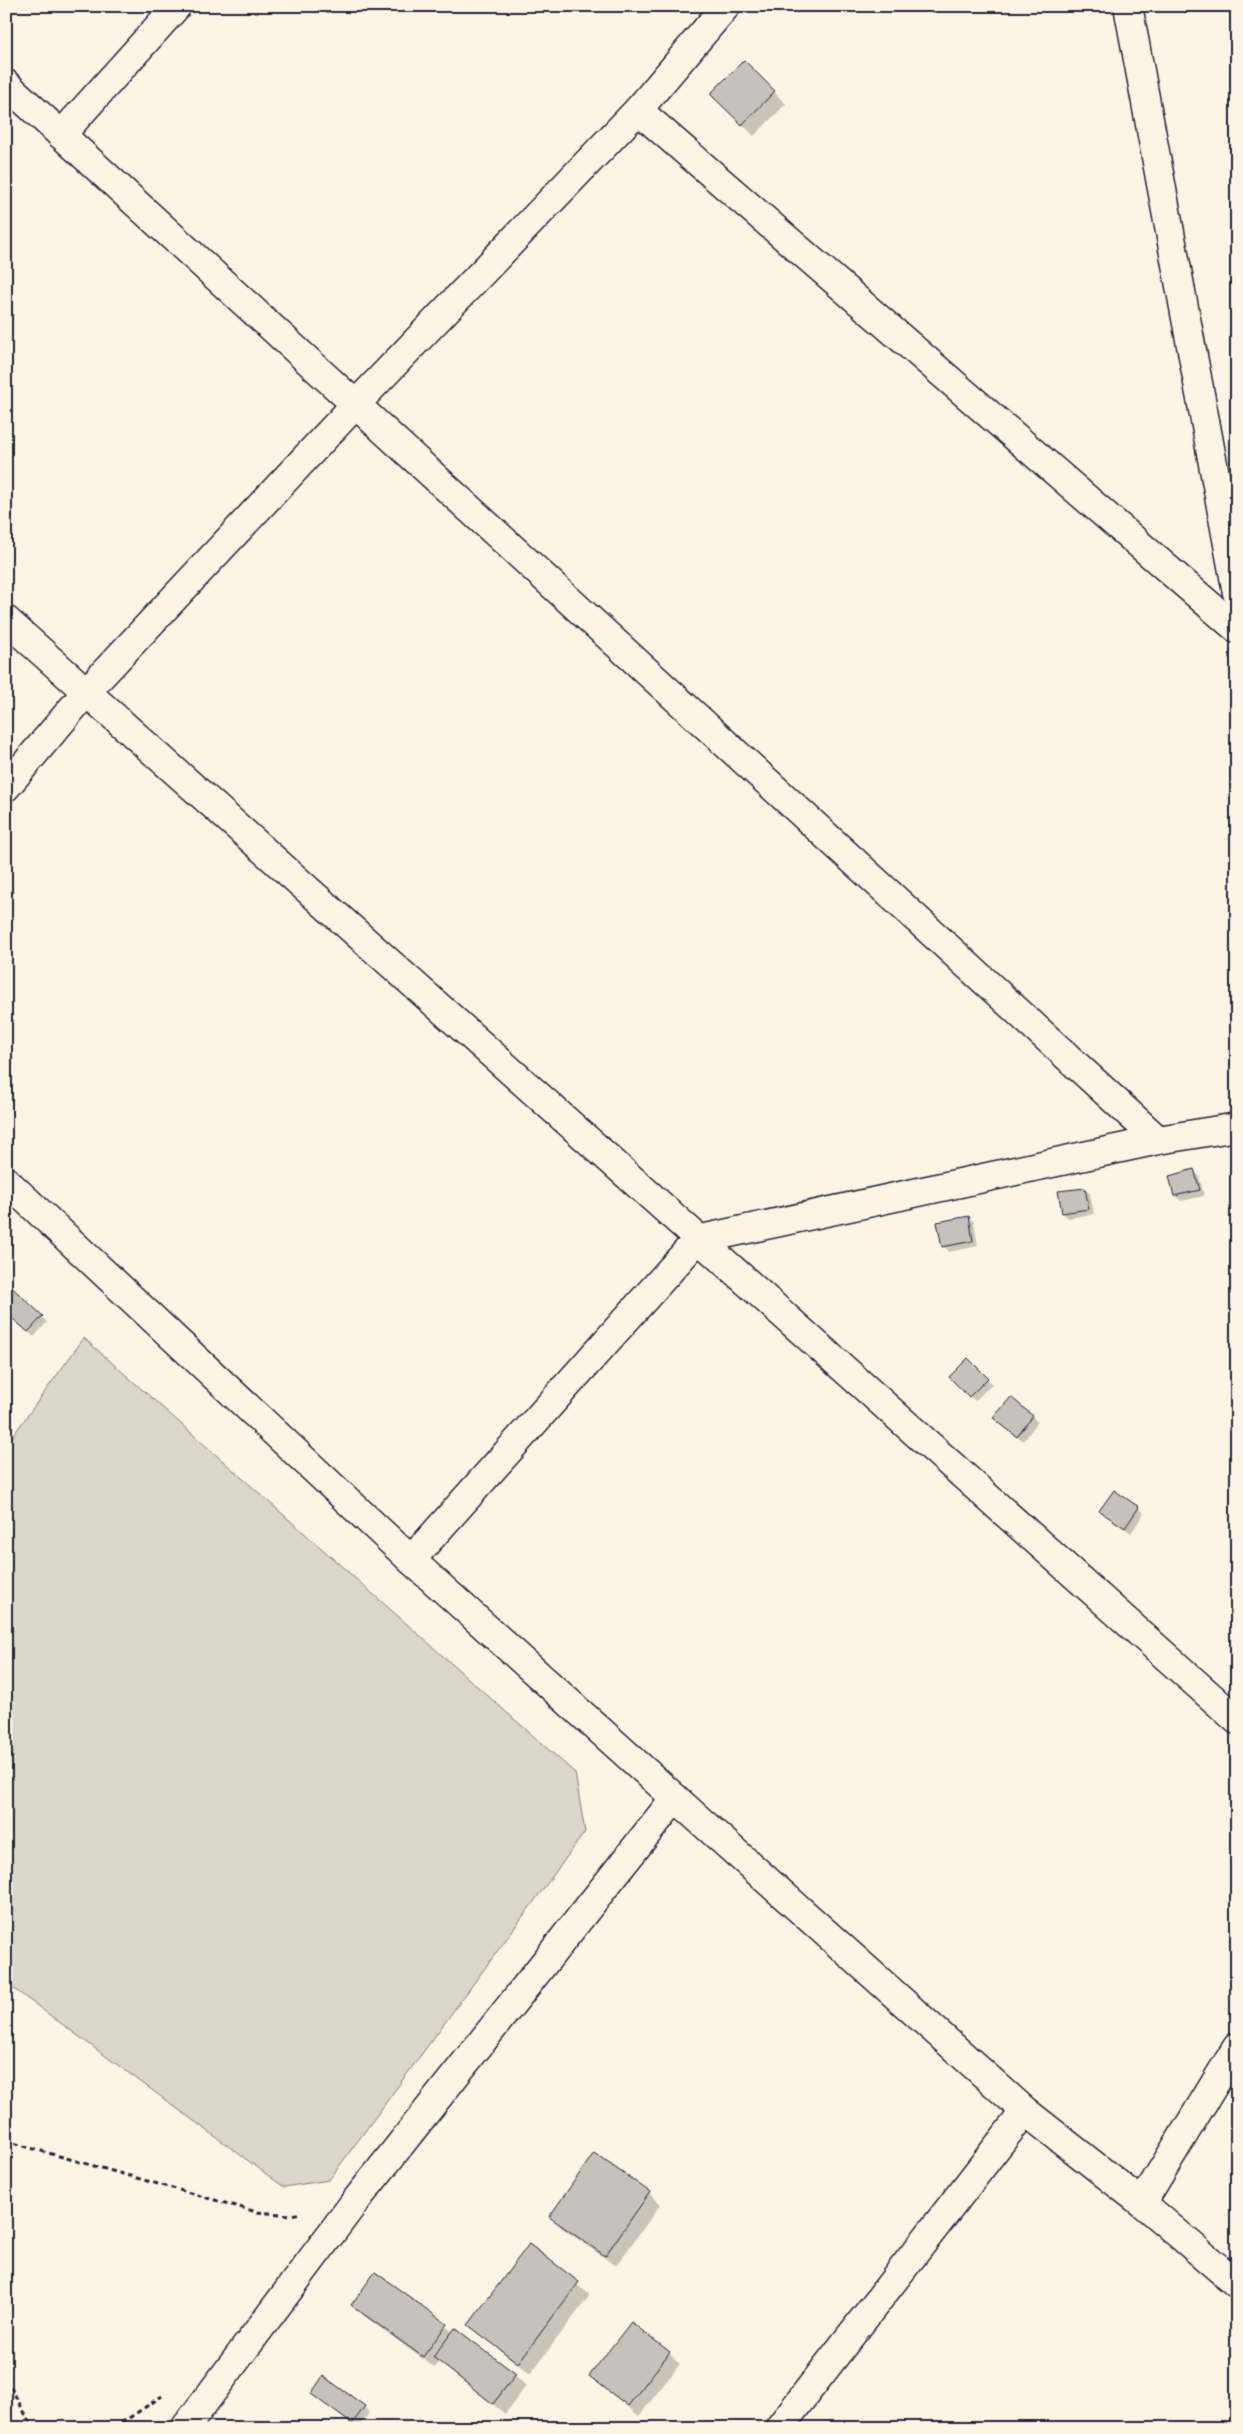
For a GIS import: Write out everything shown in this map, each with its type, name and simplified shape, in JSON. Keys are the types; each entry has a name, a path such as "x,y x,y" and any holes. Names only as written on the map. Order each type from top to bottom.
{"street":[{"path":"61,135 177,6"},
{"path":"6,788 87,691 355,405 638,110 726,6"},
{"path":"1128,6 1237,593"},
{"path":"6,84 1158,1140"},
{"path":"638,110 1237,629"},
{"path":"6,620 697,1240 1237,1720"},
{"path":"411,1560 697,1240 1158,1140 1237,1127"},
{"path":"6,1180 411,1560 1024,2111 1142,2204 1237,2284"},
{"path":"185,2428 354,2203 675,1798"},
{"path":"1142,2204 1237,2047"},
{"path":"779,2428 1024,2111"}],"path":[{"path":"6,2141 257,2212 291,2215 354,2203"},
{"path":"6,2379 33,2428"}],"shaded area":[{"path":"84,1338 575,1773 585,1832 329,2180 284,2187 6,1983 6,1445"}],"building":[{"path":"744,60 775,91 742,125 710,94"},
{"path":"1194,1169 1200,1190 1174,1196 1169,1176"},
{"path":"1085,1188 1089,1209 1062,1213 1058,1191"},
{"path":"969,1216 973,1241 942,1247 937,1222"},
{"path":"8,1284 43,1316 28,1332 6,1313"},
{"path":"968,1358 988,1378 969,1397 949,1377"},
{"path":"1011,1397 1033,1416 1017,1437 993,1418"},
{"path":"1114,1490 1139,1507 1125,1528 1099,1511"},
{"path":"594,2153 650,2192 605,2256 549,2217"},
{"path":"529,2244 579,2282 518,2363 468,2325"},
{"path":"375,2272 447,2324 423,2357 351,2305"},
{"path":"631,2322 670,2352 628,2406 589,2376"},
{"path":"455,2328 516,2374 493,2404 433,2357"},
{"path":"323,2376 365,2406 352,2424 311,2394"}]}
